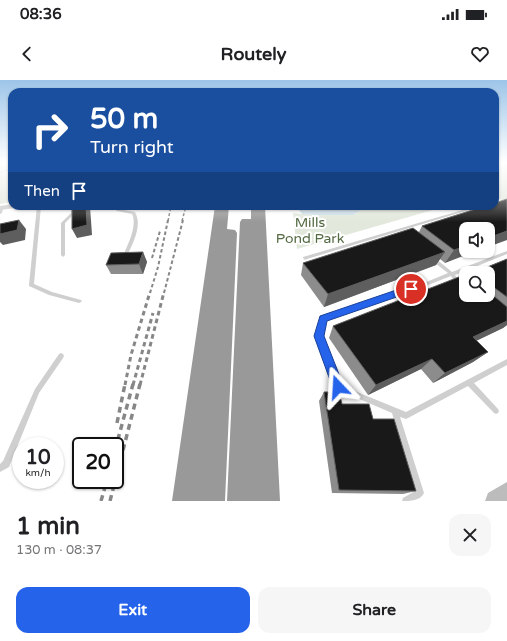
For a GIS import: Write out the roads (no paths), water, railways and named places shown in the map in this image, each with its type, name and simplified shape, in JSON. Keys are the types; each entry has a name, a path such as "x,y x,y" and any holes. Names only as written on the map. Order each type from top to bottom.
{"highway":[{"path":"187,501 222,210"},
{"path":"210,501 232,210"},
{"path":"242,501 247,210"},
{"path":"258,210 265,501"}],"street":[{"path":"496,501 507,493"}],"lane":[{"path":"39,210 31,285 51,294 79,301"},
{"path":"63,255 63,223 72,213 72,210"},
{"path":"118,210 134,213 136,216 136,229 131,237 123,259"},
{"path":"305,258 466,210"},
{"path":"398,230 404,235"},
{"path":"507,252 452,274 323,319 319,336 338,387 406,416 507,362"},
{"path":"428,254 452,274 459,285"},
{"path":"0,468 6,464 37,391 61,356"},
{"path":"469,383 496,411"},
{"path":"395,412 420,494 406,501"}],"railway":[{"path":"168,221 170,210"},
{"path":"182,221 185,210"},
{"path":"150,293 158,267 168,220"},
{"path":"164,293 183,220"},
{"path":"152,258 160,231"},
{"path":"125,385 131,355 150,292"},
{"path":"140,385 164,292"},
{"path":"133,385 153,313"},
{"path":"117,423 125,384"},
{"path":"119,437 133,384"},
{"path":"110,501 140,384"},
{"path":"101,501 104,489"}],"park label":[{"name":"Mills Pond Park","path":"310,230"}]}
